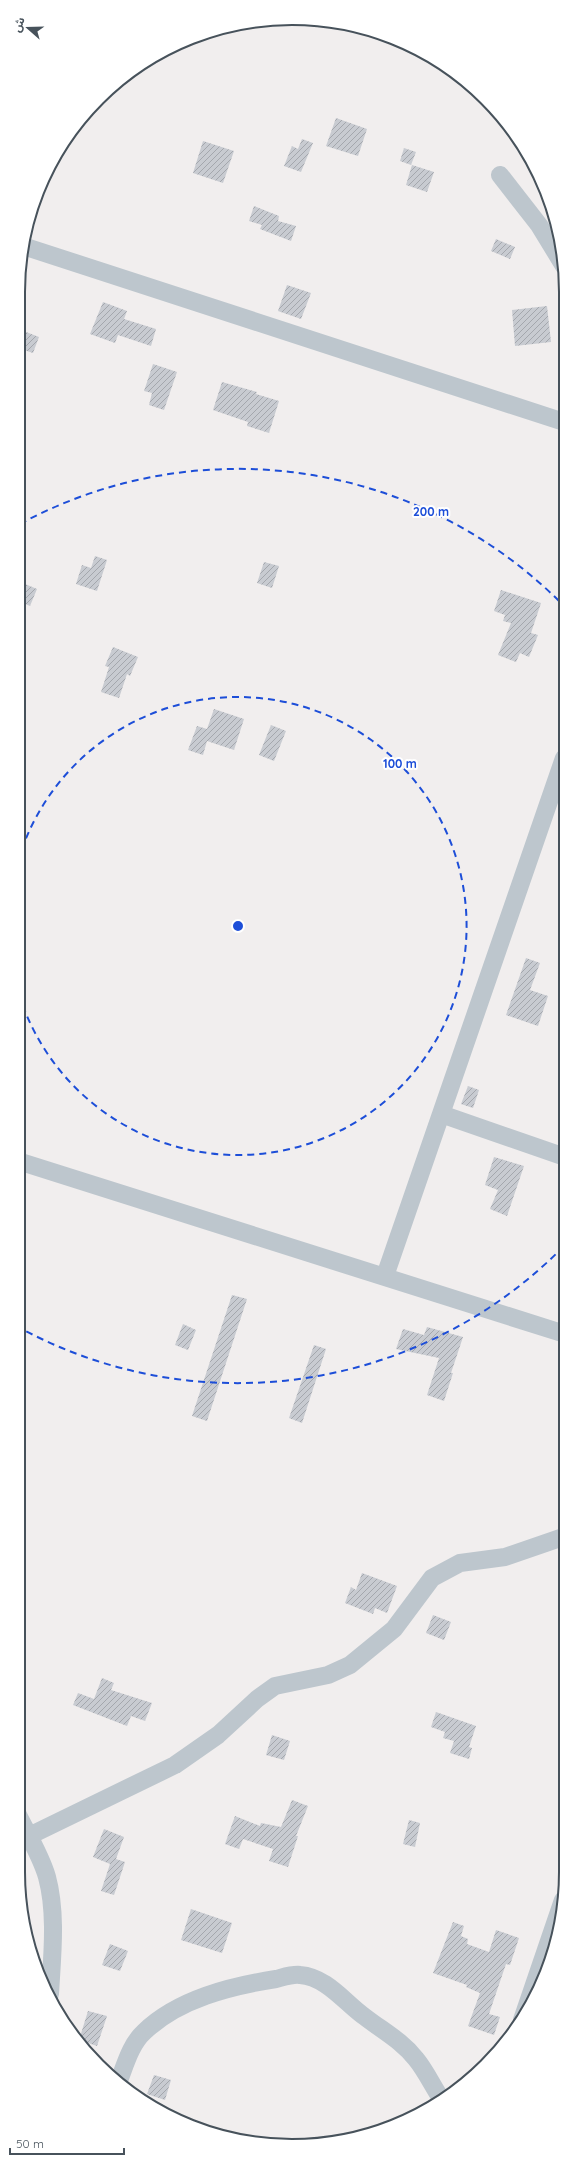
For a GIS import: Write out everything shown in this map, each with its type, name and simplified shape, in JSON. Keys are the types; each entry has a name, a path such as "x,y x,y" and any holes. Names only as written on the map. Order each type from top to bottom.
{"street":[{"path":"500,175 539,225 556,254"},
{"path":"29,248 559,420"},
{"path":"385,1276 559,772"},
{"path":"441,1114 559,1155"},
{"path":"25,1163 559,1332"},
{"path":"29,1836 175,1765 218,1735 257,1699 275,1686 328,1675 350,1665 394,1629 432,1578 460,1563 505,1557 559,1538"},
{"path":"25,1828 47,1877 52,1904 50,1984"},
{"path":"535,1982 552,1932"},
{"path":"120,2077 132,2048 139,2038 167,2013 196,1999 261,1981 300,1975 316,1980 335,1990 366,2018 393,2035 416,2059 439,2095"}],"building":[{"path":"336,118 367,129 358,156 326,146"},
{"path":"302,139 313,143 301,172 284,166 292,146 298,149"},
{"path":"203,141 234,151 223,183 193,173"},
{"path":"404,148 416,152 411,165 400,161"},
{"path":"412,165 434,172 427,192 406,185"},
{"path":"254,206 279,216 278,221 296,226 291,241 260,229 262,225 249,221"},
{"path":"496,239 515,247 510,259 491,251"},
{"path":"287,285 311,293 301,319 278,311"},
{"path":"103,302 127,311 124,319 156,329 151,346 118,335 115,343 90,334"},
{"path":"547,306 551,342 515,346 512,310"},
{"path":"25,332 39,337 33,353 25,350"},
{"path":"153,364 177,372 164,410 149,405 152,393 144,391"},
{"path":"222,382 257,392 256,394 279,401 269,433 247,426 248,422 213,410"},
{"path":"95,556 107,560 97,591 76,584 82,565 91,568"},
{"path":"264,562 279,566 272,588 257,583"},
{"path":"25,584 37,589 30,606 25,604"},
{"path":"501,590 541,603 531,633 538,635 529,657 520,653 516,662 498,655 511,623 503,621 505,615 494,611"},
{"path":"113,647 138,657 130,676 127,674 119,698 101,692 109,667 105,666"},
{"path":"214,709 244,719 234,750 207,741 203,755 188,750 197,726 207,729"},
{"path":"271,725 286,731 274,761 259,755"},
{"path":"526,958 540,963 530,990 548,996 538,1026 506,1015"},
{"path":"468,1086 479,1090 473,1108 461,1104"},
{"path":"494,1157 524,1166 507,1216 490,1209 498,1190 485,1185"},
{"path":"232,1295 247,1299 207,1421 192,1416"},
{"path":"183,1324 196,1330 188,1350 175,1345"},
{"path":"427,1327 463,1337 451,1373 453,1373 444,1401 427,1395 439,1358 396,1349 403,1329 424,1335"},
{"path":"314,1345 326,1349 302,1423 289,1418"},
{"path":"362,1573 397,1586 387,1613 375,1608 373,1614 345,1603 351,1587 356,1590"},
{"path":"433,1615 451,1622 444,1640 426,1633"},
{"path":"102,1678 114,1683 111,1690 152,1703 145,1721 131,1716 127,1726 73,1705 78,1693 94,1699"},
{"path":"436,1712 476,1726 469,1747 472,1748 469,1759 450,1753 454,1741 443,1738 445,1732 431,1727"},
{"path":"272,1735 290,1741 284,1760 266,1755"},
{"path":"292,1800 308,1806 296,1836 298,1836 288,1867 269,1861 273,1849 243,1839 239,1849 225,1844 235,1816 260,1826 261,1823 281,1827"},
{"path":"409,1820 420,1823 415,1847 403,1844"},
{"path":"104,1829 124,1837 116,1859 125,1862 114,1895 101,1891 110,1864 93,1857"},
{"path":"191,1909 232,1923 222,1953 181,1940"},
{"path":"453,1922 464,1926 461,1936 468,1939 467,1944 489,1952 496,1930 519,1938 510,1965 506,1964 489,2014 500,2017 494,2035 468,2026 480,1993 466,1987 467,1985 433,1973"},
{"path":"110,1944 128,1951 120,1971 102,1965"},
{"path":"88,2011 107,2016 97,2046 86,2042 80,2035"},
{"path":"154,2075 171,2080 165,2100 147,2094"}]}
